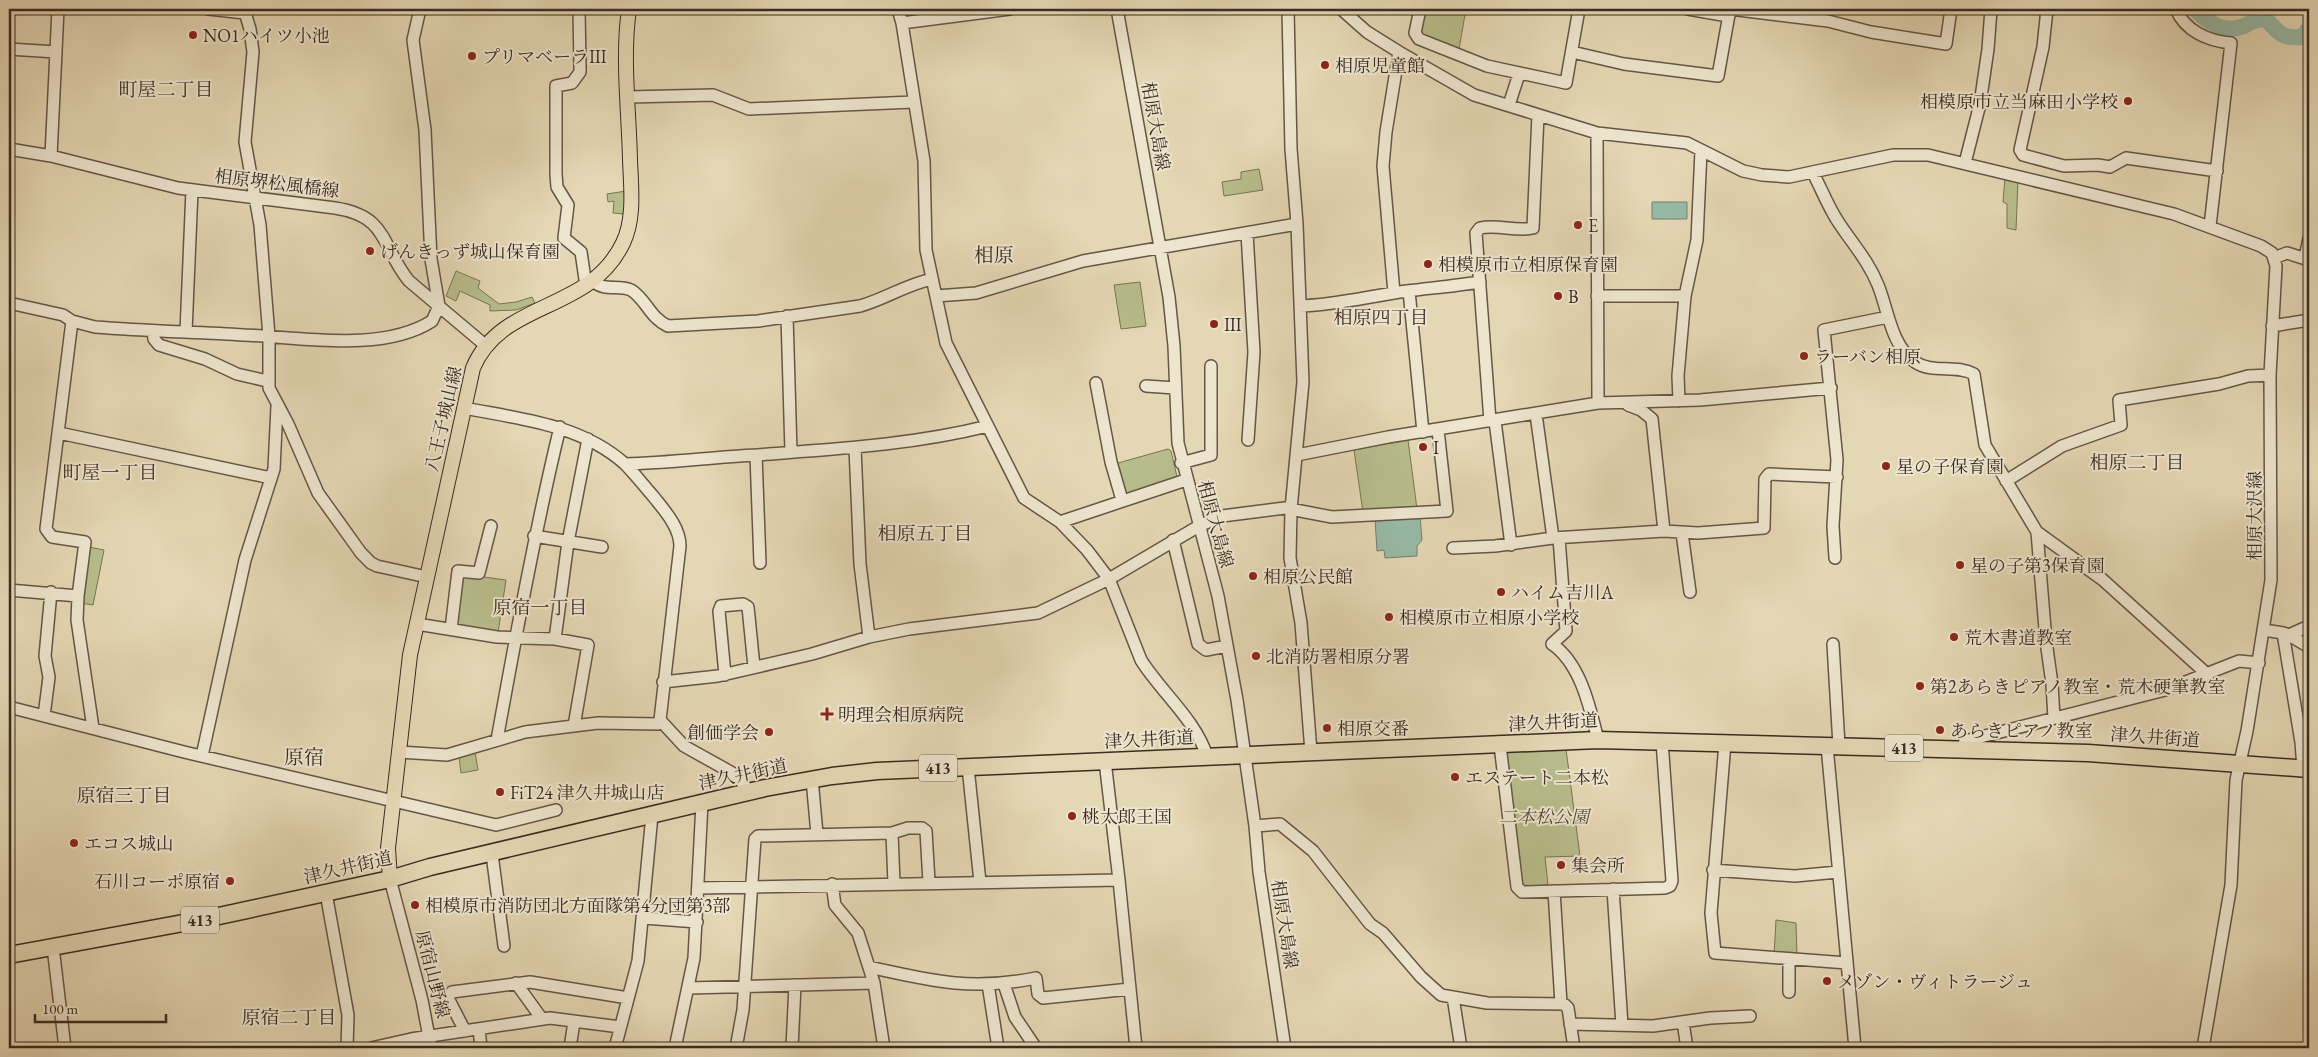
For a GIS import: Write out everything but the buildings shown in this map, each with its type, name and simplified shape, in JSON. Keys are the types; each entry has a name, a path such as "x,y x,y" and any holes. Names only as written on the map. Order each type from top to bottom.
{"highway":[{"name":"津久井街道","path":"9,955 199,920 326,893 750,792 812,779 877,770 1598,740 2088,753 2306,768"}],"main road":[{"name":"八王子城山線","path":"390,879 388,848 410,655 473,368 485,345 509,325 590,284 617,253 629,226 631,188 626,37 629,9"}],"street":[{"path":"51,156 58,9"},
{"path":"208,9 244,11 250,29 253,52 252,78 245,119 245,142 260,225 269,336 267,381 318,493 366,558 371,563 386,569 427,577"},
{"path":"9,303 63,315 72,321 95,327 153,331 334,340 385,337 402,334 428,324 435,318 439,306 432,270 425,130 413,40 420,9"},
{"path":"579,9 580,72 572,83 556,86 556,174 557,187 568,205 564,238 581,252 590,284 602,288 626,288 633,292 655,318 668,326 740,323 860,306 874,302 910,284 932,279"},
{"path":"898,9 902,23 924,162 924,234 946,343 1024,498 1060,522 1087,550 1109,579 1141,660 1147,670 1169,694 1204,746 1207,756"},
{"path":"902,23 1010,9"},
{"name":"相原大島線","path":"1117,9 1173,328 1176,432 1181,463 1218,596 1227,646 1245,755 1259,872 1285,1048"},
{"path":"1288,9 1291,144 1297,224 1302,382 1291,509 1290,558 1301,623 1312,752"},
{"path":"1342,9 1367,32 1461,89 1509,106 1598,132 1677,140 1743,171 1762,176 1788,177 1903,154 1928,155 2174,214 2252,242 2266,249 2275,262 2287,252 2307,259 2309,238"},
{"path":"1420,9 1417,37 1487,66 1566,83 1579,9"},
{"path":"1688,9 1729,11 1828,21 1871,32 1946,44 1951,9"},
{"path":"1965,163 1980,104 1988,50 1991,9"},
{"path":"2047,9 2043,47 2020,150 2023,155 2064,166 2098,165 2110,168 2126,158 2217,171"},
{"path":"2176,9 2180,18 2194,31 2213,40 2231,43 2210,226"},
{"path":"1572,52 1624,64 1718,76 1729,11"},
{"path":"9,50 56,52"},
{"path":"1394,293 1384,166 1386,132 1399,52"},
{"path":"1509,106 1519,74"},
{"path":"628,97 713,95 749,109 913,102"},
{"path":"1511,545 1492,421 1476,233 1478,229 1495,226 1512,230 1531,229 1535,225 1538,115"},
{"path":"1598,132 1598,402"},
{"name":"相原堺松風橋線","path":"9,150 51,156 164,186 347,210 366,218 388,242 406,277 485,345"},
{"path":"1679,401 1678,376 1685,296 1697,240 1701,150"},
{"path":"1814,173 1837,220 1864,258 1878,285 1888,317 1902,349 1919,365 1965,370 1974,374 1981,429 1985,444 2038,532 2103,580 2208,675"},
{"path":"186,332 192,190"},
{"path":"936,296 976,293 1083,261 1297,224"},
{"path":"1247,233 1254,352 1248,440"},
{"name":"相原大沢線","path":"2203,1048 2231,885 2236,780 2259,663 2272,555 2270,375 2275,262"},
{"path":"1300,306 1337,304 1394,293 1480,282"},
{"path":"1409,291 1422,432"},
{"path":"1597,296 1685,296"},
{"path":"787,316 792,452"},
{"path":"1836,558 1833,526 1837,477 1831,388 1824,330 1888,317"},
{"path":"2272,326 2309,320"},
{"path":"72,321 46,529 52,537 85,542 77,620 93,728"},
{"path":"153,331 154,339 159,345 205,359 237,374 267,381"},
{"path":"1181,463 1211,456 1211,366"},
{"path":"2006,481 2062,446 2121,425 2119,400 2220,384 2248,376 2270,375"},
{"path":"1096,383 1110,462 1122,500"},
{"path":"1146,386 1174,388"},
{"path":"1297,455 1598,402 1616,403 1756,397 1831,388"},
{"path":"1616,403 1637,408 1652,419 1664,531"},
{"path":"202,756 245,560 271,478 275,453 277,404"},
{"path":"399,752 447,755 525,732 598,724 658,724 660,720 680,546 679,534 658,502 624,464 588,439 560,427 464,408"},
{"path":"1536,414 1556,538 1566,631 1552,644 1563,654 1584,690 1598,740"},
{"path":"624,464 687,462 855,448 942,438 988,426"},
{"path":"497,740 534,536 560,427"},
{"path":"664,682 725,675 869,637 950,623 1038,613 1109,579 1173,540 1222,516 1275,508 1291,509 1332,518 1447,511 1438,430"},
{"path":"59,432 271,478"},
{"path":"555,639 568,542 588,439"},
{"path":"855,448 860,564 869,637"},
{"path":"756,455 760,563"},
{"path":"1454,548 1511,545 1556,538 1664,531 1682,532 1764,528 1765,479 1769,474 1837,477"},
{"path":"1060,522 1186,480"},
{"path":"451,630 458,571 479,573 491,526"},
{"path":"1682,532 1690,592"},
{"path":"2038,532 2054,718"},
{"path":"534,536 602,547"},
{"path":"1173,540 1198,644 1206,650 1227,646"},
{"path":"9,590 51,592 78,596"},
{"path":"44,716 50,677 45,656 51,592"},
{"path":"725,675 719,612 721,606 744,604 748,607 754,668"},
{"path":"417,624 451,630 555,639 586,644 588,646 574,726"},
{"path":"2286,634 2309,626"},
{"path":"2264,630 2286,634 2309,647"},
{"path":"2286,634 2306,768"},
{"path":"1833,644 1833,746 1838,872 1855,1048"},
{"path":"1962,750 1965,741 2165,690 2241,661 2259,663"},
{"path":"9,707 202,756 496,825 556,810"},
{"path":"660,720 684,746 736,774 750,792"},
{"path":"1500,745 1516,887 1522,892 1665,888 1672,883 1662,741"},
{"path":"1725,743 1713,870 1711,913 1715,954 1847,963"},
{"path":"1105,761 1120,880 1136,1048"},
{"path":"968,767 980,882"},
{"path":"812,779 817,834"},
{"path":"675,1048 689,988 697,922 702,803"},
{"path":"615,1048 638,961 644,918 652,816"},
{"path":"1255,826 1280,824 1305,843 1370,924 1383,933 1421,976 1441,995 1488,1004 1561,1004 1568,1008 1574,1048"},
{"path":"736,1048 745,986 754,842 758,836 892,833 916,827 922,828 926,831 929,882"},
{"path":"892,833 894,883"},
{"path":"492,854 504,946"},
{"path":"1713,870 1795,876 1838,872"},
{"name":"原宿山野線","path":"390,879 422,1000 430,1042"},
{"path":"699,888 929,882 1120,880"},
{"path":"832,884 835,905 858,933 869,967 874,983 884,1048"},
{"path":"1613,889 1622,1025"},
{"path":"1554,891 1561,1004"},
{"path":"326,893 348,1015 347,1048"},
{"path":"644,918 697,922"},
{"path":"52,947 65,1048"},
{"path":"1789,960 1789,992"},
{"path":"869,967 952,984 1004,984 1036,978 1038,994 1043,998 1130,989"},
{"path":"466,1031 449,1000 450,994 530,982 628,998"},
{"path":"516,983 542,1019"},
{"path":"689,988 874,983"},
{"path":"988,984 998,1048"},
{"path":"1004,984 1015,1017 1036,1048"},
{"path":"792,1048 795,985"},
{"path":"1453,998 1461,1048"},
{"path":"1570,1024 1653,1026 1750,1016"},
{"path":"371,1048 430,1042 466,1031 550,1018 620,1027"},
{"path":"570,1048 574,1022"},
{"path":"1683,1022 1687,1048"},
{"path":"479,1029 481,1048"}],"green space":[{"path":"1422,9 1466,9 1459,49 1418,33"},
{"path":"1259,169 1263,190 1224,196 1222,182 1241,179 1241,172"},
{"path":"2005,177 2018,180 2016,230 2007,228 2007,204 2003,202"},
{"path":"626,191 624,214 613,213 614,201 608,202 607,194"},
{"path":"456,271 480,281 478,288 499,304 516,302 532,297 535,303 516,310 490,311 490,305 460,291 456,301 446,296"},
{"path":"1140,282 1146,326 1121,329 1114,285"},
{"path":"1408,440 1417,509 1363,512 1354,450"},
{"path":"1168,449 1171,451 1177,477 1175,481 1128,495 1123,492 1116,467 1118,463"},
{"path":"89,547 104,550 93,605 80,603"},
{"path":"462,574 506,580 498,633 455,626"},
{"name":"二本松公園","path":"1566,749 1580,856 1545,857 1548,885 1524,886 1522,883 1506,755 1510,751"},
{"path":"475,752 478,770 461,773 459,757"},
{"path":"1776,920 1796,923 1797,956 1774,955"}],"shaded area":[{"path":"1652,202 1687,202 1687,219 1652,219"},
{"path":"1420,516 1422,540 1417,546 1417,556 1385,558 1384,550 1377,551 1375,519"}],"waterway":[{"path":"2195,9 2205,19 2223,28 2237,28 2257,20 2266,19 2285,36 2302,37 2309,28"}],"place":[{"name":"NO1ハイツ小池","path":"193,35"},
{"name":"プリマベーラⅢ","path":"472,56"},
{"name":"相原児童館","path":"1325,65"},
{"name":"相模原市立当麻田小学校","path":"2128,101"},
{"name":"E","path":"1578,225"},
{"name":"げんきっず城山保育園","path":"370,251"},
{"name":"相模原市立相原保育園","path":"1428,264"},
{"name":"B","path":"1558,296"},
{"name":"Ⅲ","path":"1214,324"},
{"name":"ラーバン相原","path":"1804,356"},
{"name":"Ⅰ","path":"1423,447"},
{"name":"星の子保育園","path":"1886,466"},
{"name":"星の子第3保育園","path":"1960,565"},
{"name":"相原公民館","path":"1253,576"},
{"name":"ハイム吉川A","path":"1501,592"},
{"name":"相模原市立相原小学校","path":"1389,617"},
{"name":"荒木書道教室","path":"1954,637"},
{"name":"北消防署相原分署","path":"1256,656"},
{"name":"第2あらきピアノ教室・荒木硬筆教室","path":"1920,686"},
{"name":"明理会相原病院","path":"827,714"},
{"name":"相原交番","path":"1327,728"},
{"name":"あらきピアノ教室","path":"1940,730"},
{"name":"創価学会","path":"769,732"},
{"name":"エステート二本松","path":"1455,777"},
{"name":"FiT24 津久井城山店","path":"500,792"},
{"name":"桃太郎王国","path":"1072,816"},
{"name":"エコス城山","path":"74,843"},
{"name":"集会所","path":"1561,865"},
{"name":"石川コーポ原宿","path":"230,881"},
{"name":"相模原市消防団北方面隊第4分団第3部","path":"415,905"},
{"name":"メゾン・ヴィトラージュ","path":"1827,981"}],"district":[{"name":"町屋二丁目","path":"166,89"},
{"name":"相原","path":"994,255"},
{"name":"相原四丁目","path":"1381,317"},
{"name":"相原二丁目","path":"2137,462"},
{"name":"町屋一丁目","path":"110,472"},
{"name":"相原五丁目","path":"925,533"},
{"name":"原宿一丁目","path":"540,607"},
{"name":"原宿","path":"304,757"},
{"name":"原宿三丁目","path":"124,795"},
{"name":"原宿二丁目","path":"289,1017"}]}
